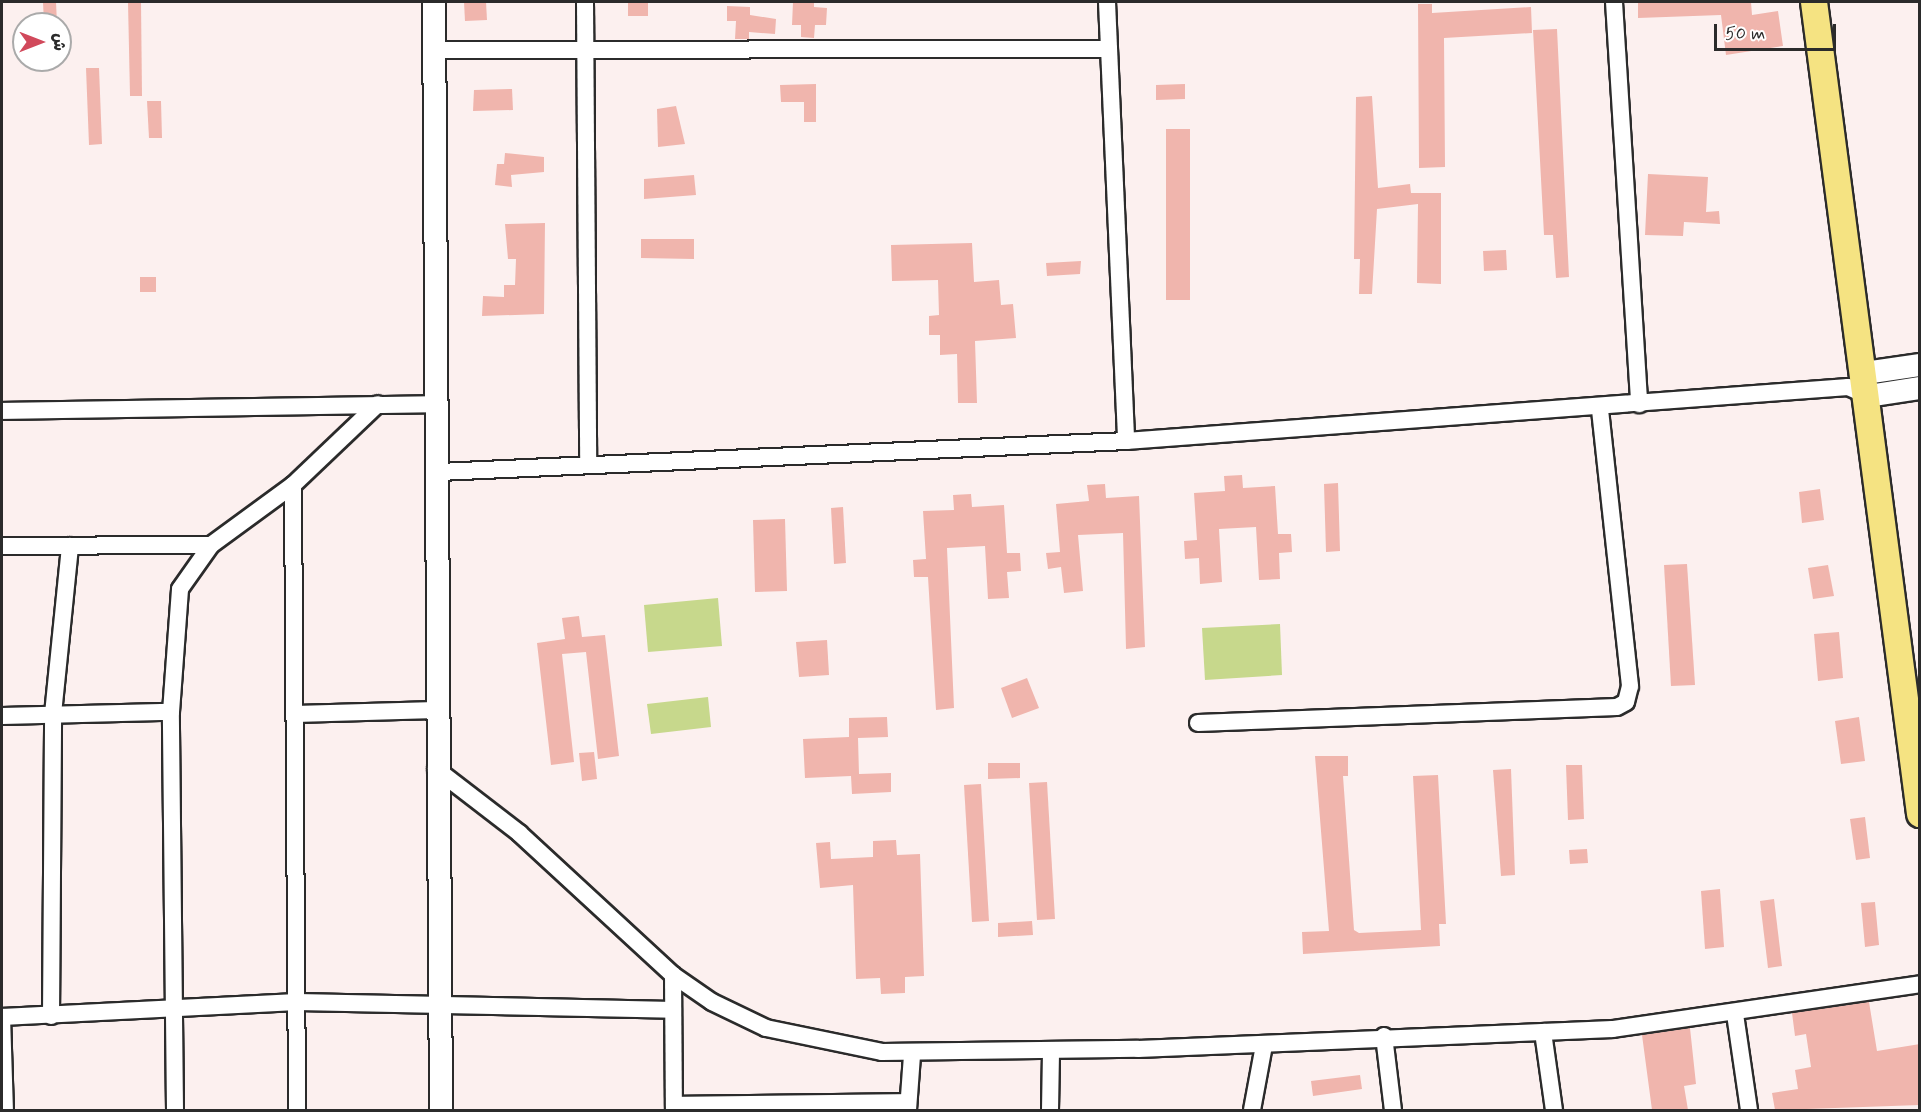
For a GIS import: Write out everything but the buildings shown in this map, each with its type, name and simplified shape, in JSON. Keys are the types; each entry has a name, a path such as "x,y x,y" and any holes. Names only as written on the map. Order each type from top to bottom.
{"main road":[{"path":"1814,2 1860,385 1920,814"}],"street":[{"path":"434,2 439,404 436,769 442,1004 441,1110"},
{"path":"585,2 588,465"},
{"path":"1107,2 1126,441"},
{"path":"1614,2 1639,404"},
{"path":"436,50 585,52 1109,50"},
{"path":"1860,385 1920,365"},
{"path":"439,472 1126,441 1600,408 1860,385 1920,388"},
{"path":"175,1110 171,712 180,589 211,545 293,485 378,404"},
{"path":"2,411 439,404"},
{"path":"1198,723 1617,707 1626,702 1630,686 1600,408"},
{"path":"293,485 297,1110"},
{"path":"2,546 211,545"},
{"path":"51,1016 53,714 70,546"},
{"path":"295,714 436,710"},
{"path":"2,716 171,712"},
{"path":"436,769 546,856 674,975 712,1002 766,1028 912,1055 1264,1045 1384,1036 1543,1032 1735,1014 1920,984"},
{"path":"674,975 674,1108 908,1106 912,1055"},
{"path":"5,1110 2,1017 297,1002 673,1010"},
{"path":"1735,1014 1749,1110"},
{"path":"1543,1032 1554,1110"},
{"path":"1384,1036 1393,1110"},
{"path":"1252,1110 1264,1045"},
{"path":"1050,1110 1051,1051"}],"green space":[{"path":"718,598 722,646 648,652 644,605"},
{"path":"1280,624 1282,675 1205,680 1202,628"},
{"path":"708,697 711,727 651,734 647,704"}]}
